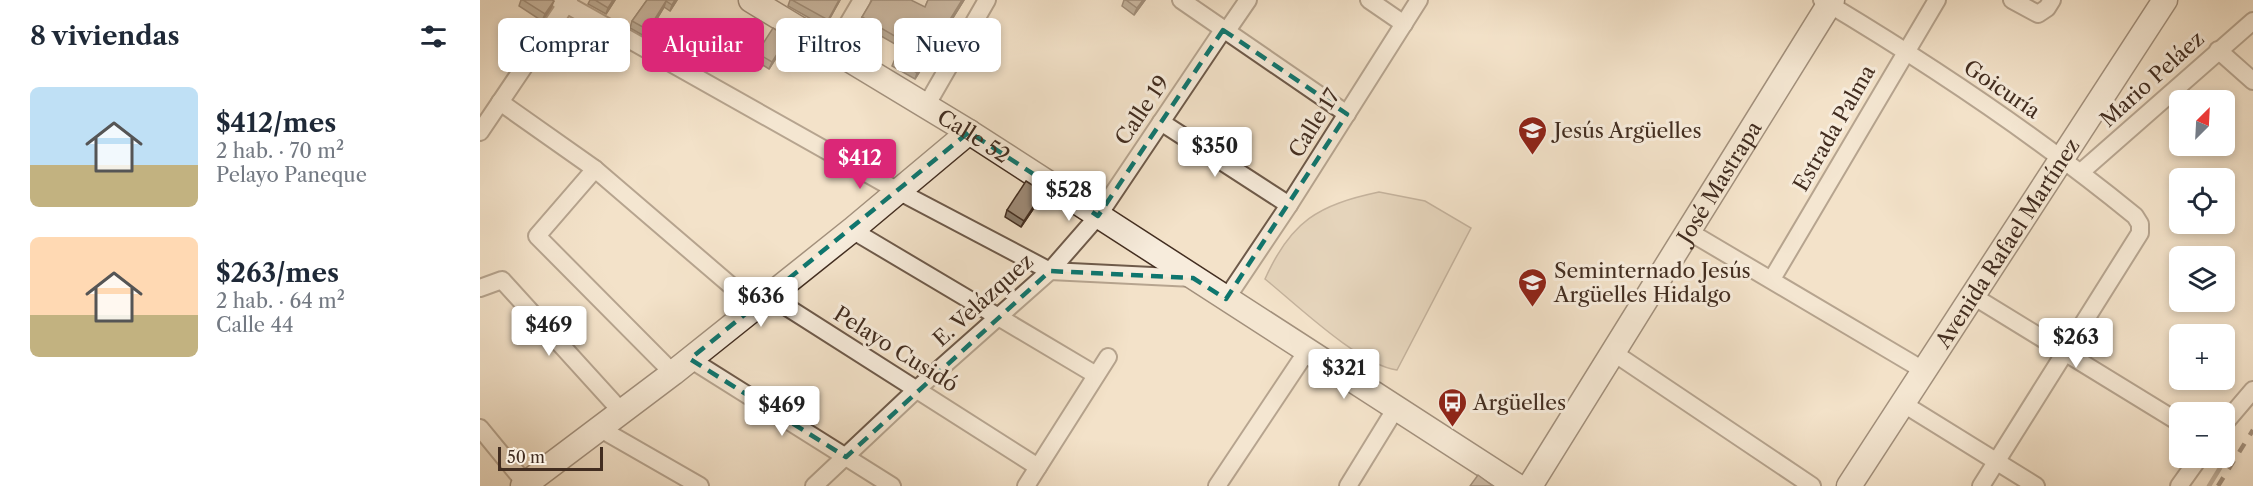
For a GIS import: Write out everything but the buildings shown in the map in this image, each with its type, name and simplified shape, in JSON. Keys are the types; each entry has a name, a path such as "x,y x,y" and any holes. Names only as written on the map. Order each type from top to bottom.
{"street":[{"name":"Calle 52","path":"751,0 781,18"},
{"path":"851,18 862,0"},
{"path":"926,106 987,0"},
{"path":"1181,0 1347,114"},
{"name":"Calle 19","path":"1098,216 1161,122 1248,0"},
{"path":"1369,0 1404,24"},
{"name":"Calle 17","path":"1226,299 1289,205 1419,0"},
{"name":"Estrada Palma","path":"1772,279 1905,50 1937,0"},
{"path":"2012,0 2038,14 2049,4"},
{"name":"Avenida Rafael Martínez","path":"1849,486 1973,296 2072,165 2165,0"},
{"path":"480,132 565,2 898,191 1050,271 1193,278"},
{"name":"Goicuría","path":"1828,2 1905,50 2072,165 2135,216 2140,224 2140,233 2066,353"},
{"name":"José Mastrapa","path":"1530,486 1828,2"},
{"name":"Mario Peláez","path":"2072,165 2253,21"},
{"path":"2218,50 2253,81"},
{"name":"Calle 52","path":"871,72 969,132 1517,486"},
{"name":"Pelayo Cusidó","path":"500,102 595,169 743,296 778,302 1038,467"},
{"path":"1161,122 1289,205"},
{"path":"480,428 525,485 681,366 852,230 969,132"},
{"path":"595,169 537,236 681,366 846,457 891,486"},
{"name":"E. Velázquez","path":"814,486 917,389 1050,271 1098,216"},
{"path":"852,230 1096,375"},
{"path":"1688,231 1923,370"},
{"path":"480,288 502,280 621,411"},
{"path":"1973,296 2169,416"},
{"path":"1217,486 1307,351"},
{"path":"1614,353 1812,486"},
{"path":"1981,486 2066,353"},
{"path":"1026,486 1108,357"},
{"path":"2235,411 2253,390"},
{"path":"1902,403 2036,486"},
{"path":"1348,486 1396,408"},
{"path":"599,428 700,486"},
{"path":"2179,486 2192,468"}],"highlighted area":[{"path":"1223,30 1347,114 1226,299 1193,278 1050,271 846,457 690,359 969,132 1098,216"}],"shaded area":[{"path":"1379,192 1425,201 1471,228 1397,370 1382,366 1347,346 1265,279 1285,243 1296,229 1309,219 1339,203"}],"waterway":[{"path":"2209,486 2220,468"}],"railway":[{"path":"2218,486 2253,430"}],"place":[{"name":"Jesús Argüelles","path":"1533,156"},
{"name":"Seminternado Jesús Argüelles Hidalgo","path":"1533,308"},
{"name":"Argüelles","path":"1452,428"}]}
